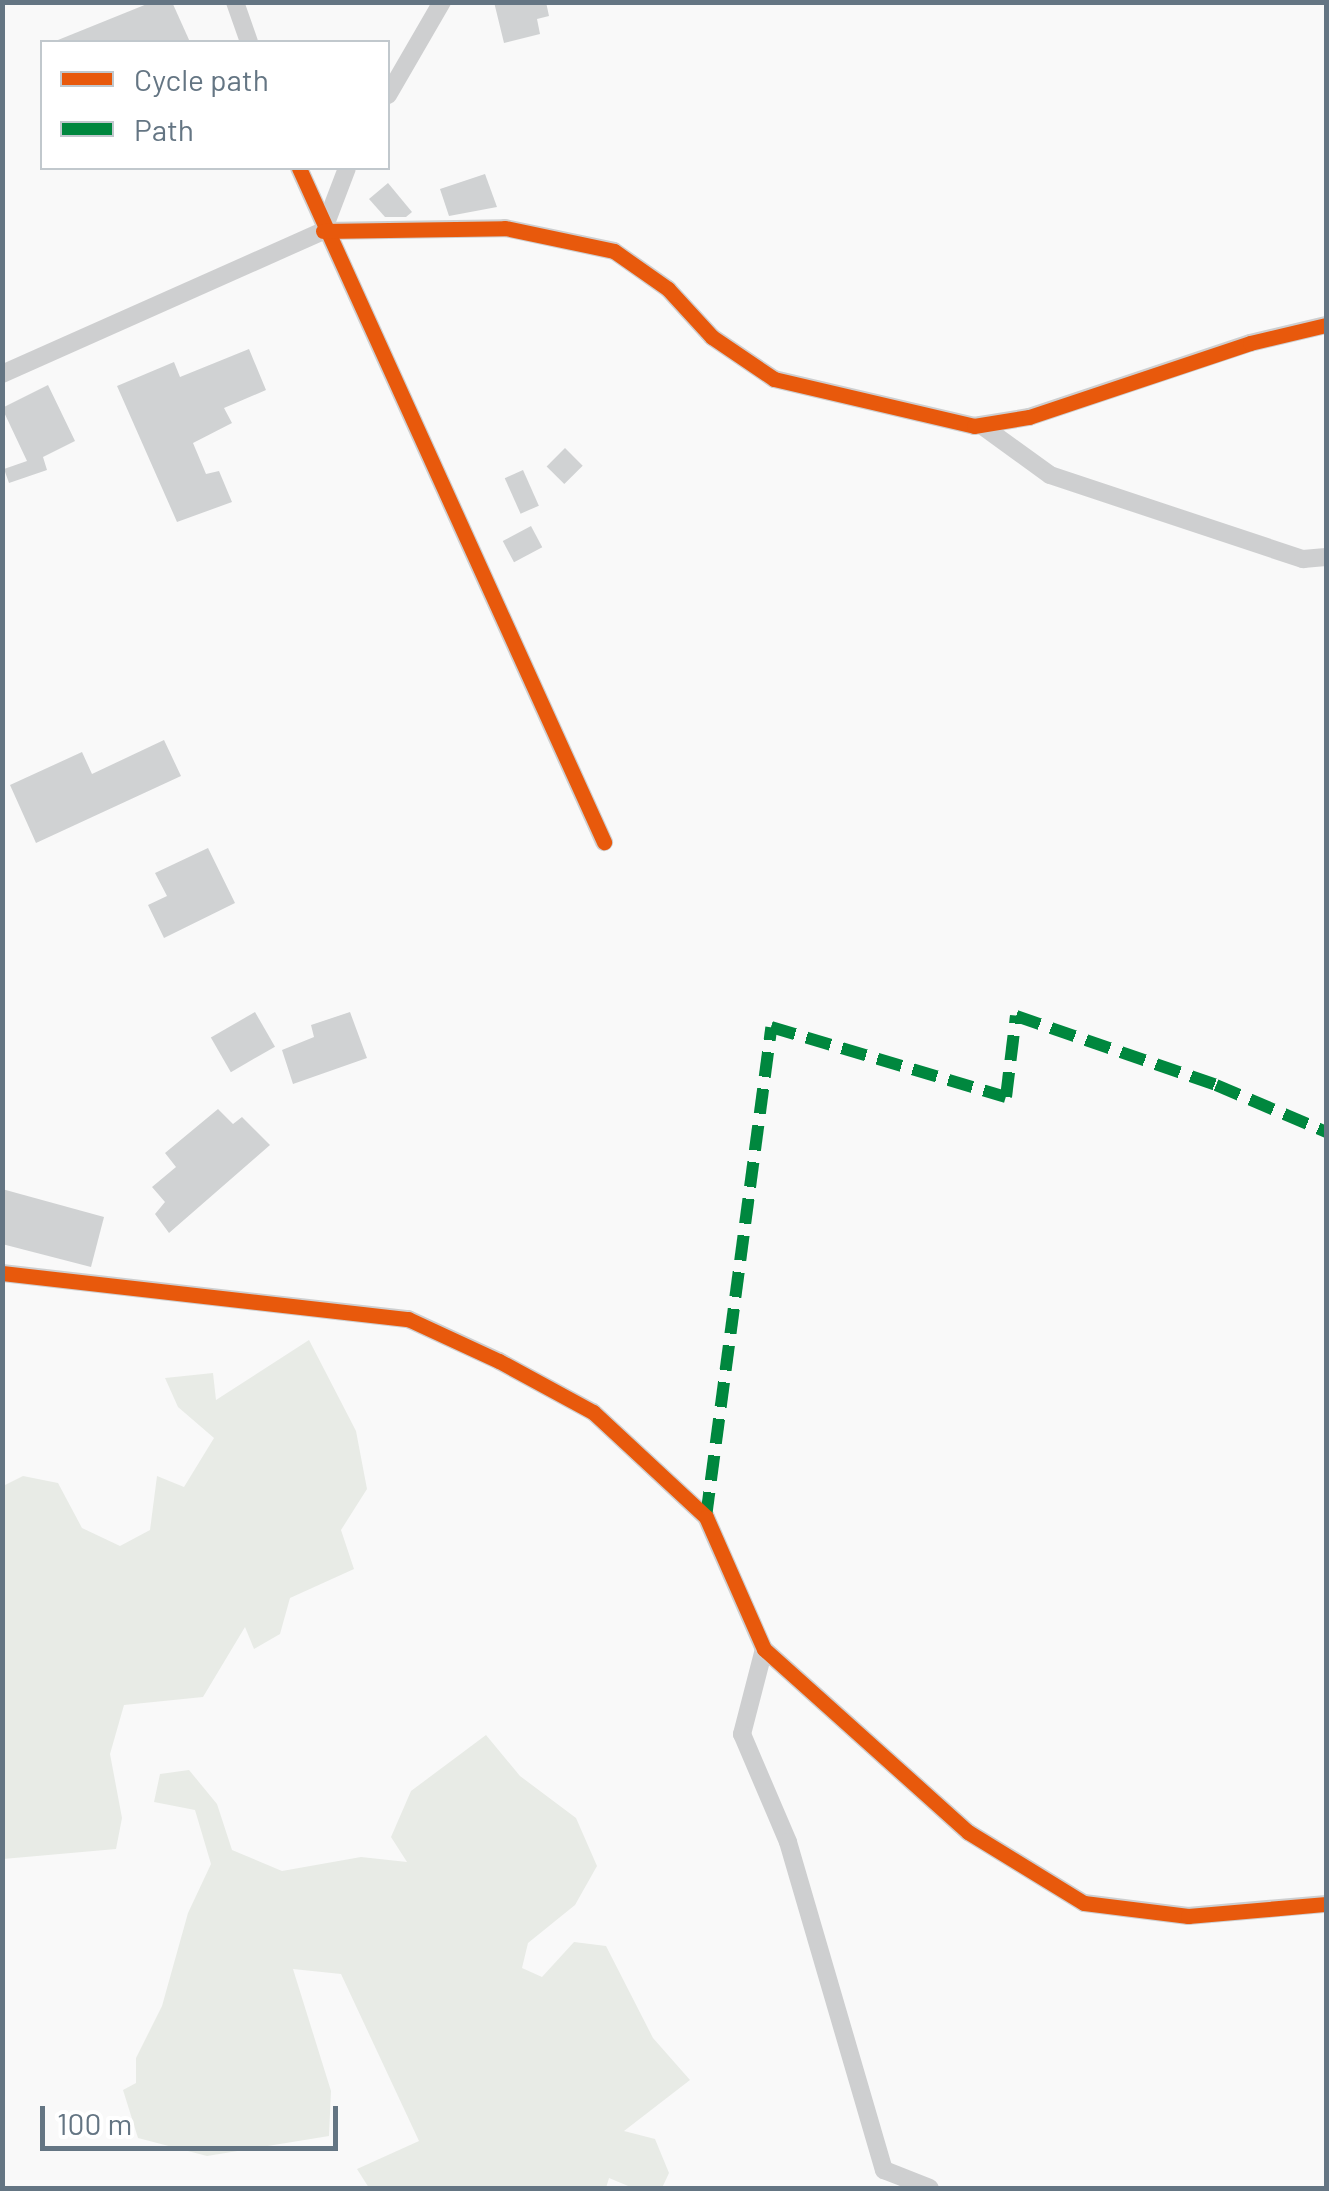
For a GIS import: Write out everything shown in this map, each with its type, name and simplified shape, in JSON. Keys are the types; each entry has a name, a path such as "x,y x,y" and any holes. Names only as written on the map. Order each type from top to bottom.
{"street":[{"path":"235,2 247,40"},
{"path":"390,93 442,2"},
{"path":"300,170 323,231 604,842"},
{"path":"323,231 345,170"},
{"path":"2,374 323,231 505,228 614,251 668,289 712,336 774,379 981,425 1028,417 1326,324"},
{"path":"981,425 1050,475 1303,559 1326,557"},
{"path":"2,1274 408,1319 499,1361 592,1412 706,1517 764,1650 968,1832 1084,1903 1188,1916 1326,1904"},
{"path":"764,1650 742,1734 788,1842 884,2170 930,2188"}],"shaded area":[{"path":"309,1340 356,1431 367,1489 341,1530 354,1569 290,1598 280,1634 254,1649 245,1627 203,1697 124,1705 110,1754 122,1818 116,1849 3,1859 3,1486 23,1476 58,1483 82,1528 120,1546 150,1530 157,1476 184,1487 214,1438 178,1407 165,1378 213,1373 216,1400"},
{"path":"486,1735 520,1776 576,1818 597,1866 575,1905 528,1943 522,1968 542,1977 574,1942 606,1946 653,2038 690,2080 624,2131 655,2139 669,2173 662,2188 633,2188 609,2178 606,2188 369,2188 357,2169 419,2141 341,1974 293,1969 331,2091 329,2136 207,2156 138,2138 123,2090 136,2083 136,2058 162,2006 188,1913 211,1864 195,1810 154,1802 160,1774 189,1770 217,1804 232,1850 282,1871 361,1857 407,1862 391,1837 411,1791"}],"building":[{"path":"152,2 172,2 189,40 58,40"},
{"path":"494,2 546,2 549,16 537,19 540,34 504,43"},
{"path":"485,174 497,207 449,216 440,189"},
{"path":"388,183 412,212 406,217 385,217 369,199"},
{"path":"249,349 266,390 224,408 232,423 193,443 206,474 219,471 232,502 177,522 117,386 174,362 180,377"},
{"path":"48,385 75,441 43,457 47,470 9,483 4,469 27,461 2,408"},
{"path":"565,448 583,466 564,484 547,466"},
{"path":"523,470 539,506 521,514 505,478"},
{"path":"531,526 542,547 514,562 503,541"},
{"path":"164,740 181,776 36,843 10,785 82,752 92,774"},
{"path":"208,848 235,903 164,938 148,905 167,896 155,873"},
{"path":"255,1012 275,1047 231,1072 211,1038"},
{"path":"350,1012 367,1058 293,1084 282,1050 314,1037 311,1025"},
{"path":"218,1109 233,1124 242,1117 270,1145 169,1233 155,1214 165,1202 152,1187 176,1167 165,1153"},
{"path":"2,1189 104,1217 91,1267 2,1244"}],"marked path":[{"path":"706,1517 771,1027 1006,1097 1016,1016 1216,1085 1326,1132"}],"cycle path":[{"path":"300,170 604,842"},
{"path":"323,231 505,228 614,251 668,289 712,337 774,379 974,426 1029,417 1250,343 1326,325"},
{"path":"2,1273 408,1319 499,1361 593,1412 706,1517 764,1649 968,1832 1084,1903 1188,1916 1326,1904"}]}
